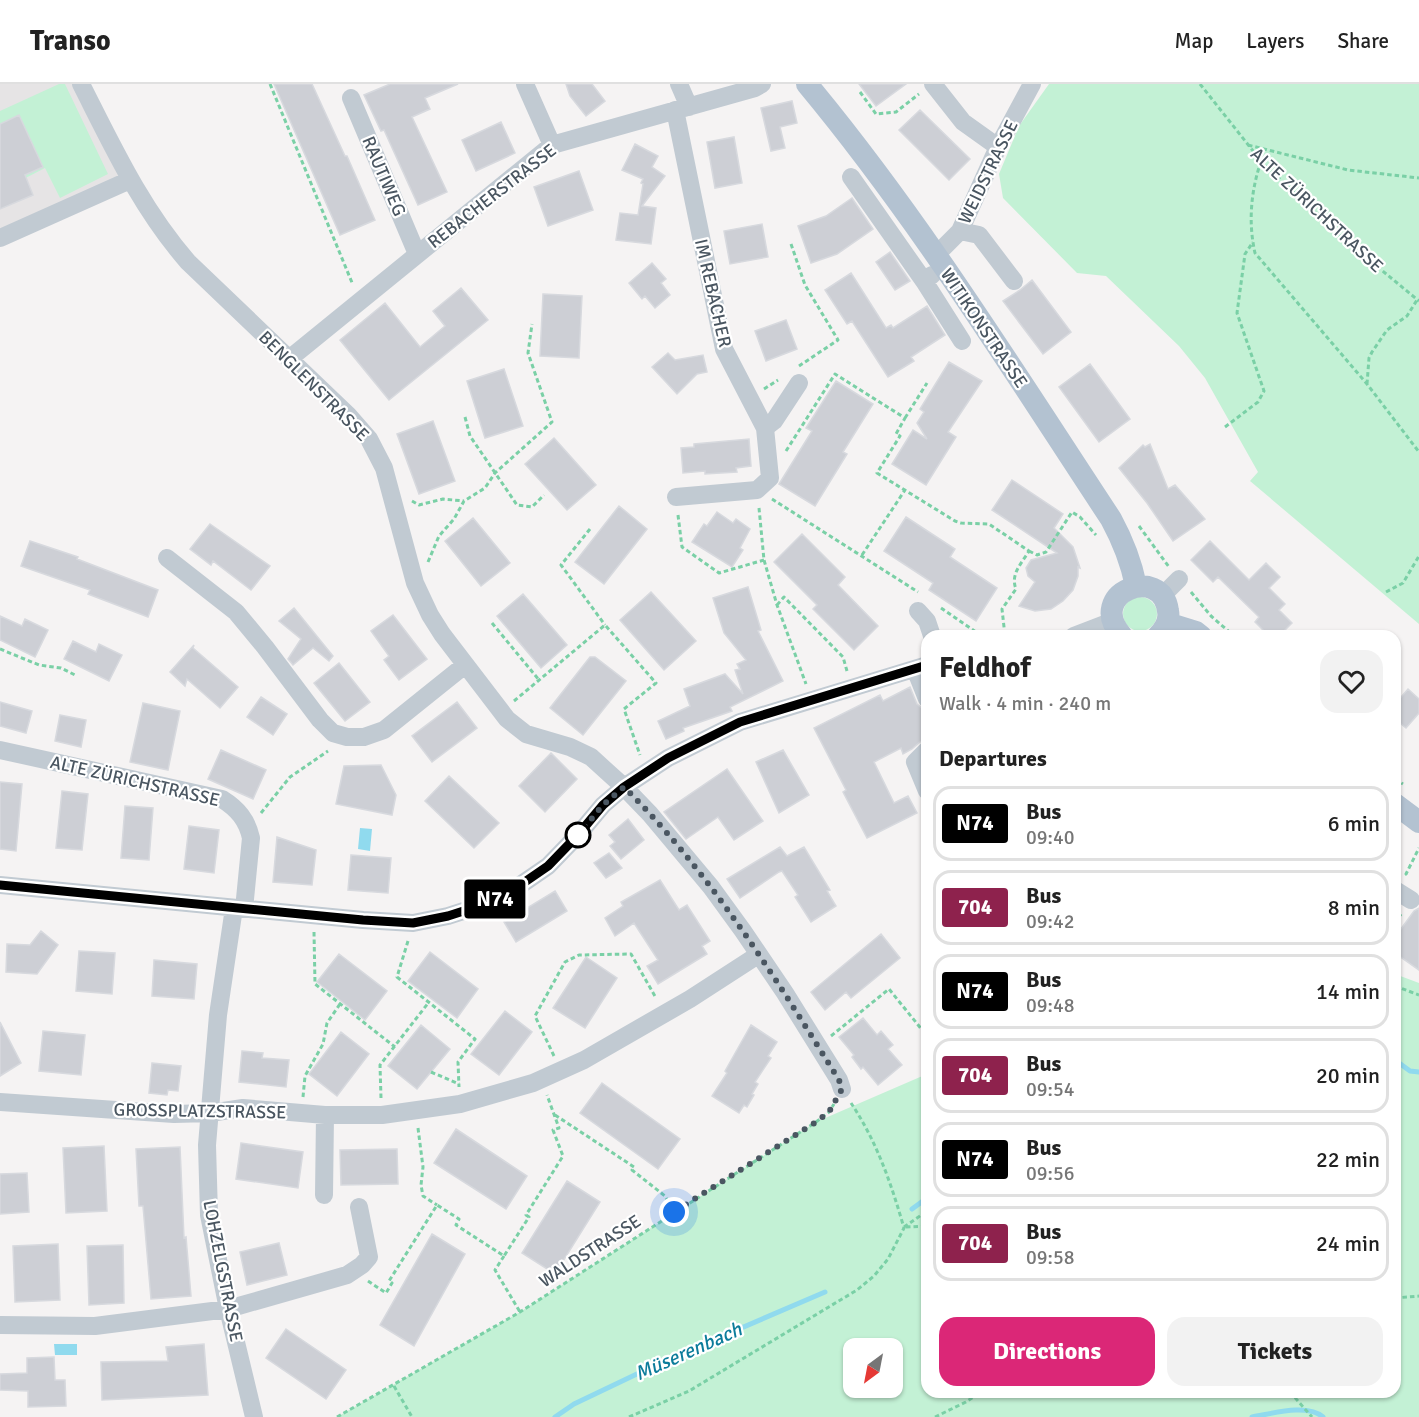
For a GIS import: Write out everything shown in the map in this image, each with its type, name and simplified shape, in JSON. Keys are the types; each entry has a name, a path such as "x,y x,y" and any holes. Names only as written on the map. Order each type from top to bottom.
{"main road":[{"name":"WITIKONSTRASSE","path":"807,84 844,129 940,261 1111,519 1125,544 1136,586"},
{"path":"1118,628 1113,605 1128,588 1136,586 1150,588 1162,596 1168,609 1162,630"},
{"path":"1401,808 1419,822"}],"street":[{"name":"BENGLENSTRASSE","path":"81,84 149,213 181,254 348,415 369,439 384,468 393,495 412,575 430,615 465,665 507,719 526,734 570,747 591,757 650,814 711,887 785,993 839,1080 842,1089"},
{"path":"525,84 552,145"},
{"name":"IM REBACHER","path":"679,84 724,349 765,428 763,484"},
{"name":"REBACHERSTRASSE","path":"289,359 552,145 755,88 762,84"},
{"name":"WEIDSTRASSE","path":"924,280 960,231 998,147 1032,84"},
{"path":"928,88 963,122 998,147"},
{"name":"RAUTIWEG","path":"351,98 417,254"},
{"path":"851,177 924,280 962,341"},
{"path":"0,238 130,180"},
{"path":"960,231 979,235 1014,281"},
{"path":"765,428 774,421 799,374"},
{"path":"676,497 763,484"},
{"path":"167,558 236,612 320,720 333,733 347,737 364,737 384,730 465,665"},
{"path":"1162,596 1179,579"},
{"path":"918,602 930,630"},
{"path":"0,885 238,909 413,923 466,911 501,897 531,879 561,855 603,805 624,787 668,758 740,722 921,667"},
{"name":"ALTE ZÜRICHSTRASSE","path":"0,750 222,800 242,815 248,828"},
{"path":"921,756 915,762 921,776"},
{"path":"238,909 251,838 248,828"},
{"path":"1401,894 1411,900"},
{"name":"LOHZELGSTRASSE","path":"238,909 218,1015 207,1145 209,1215 228,1309 254,1417"},
{"name":"GROSSPLATZSTRASSE","path":"0,1102 174,1114 210,1113 243,1108 325,1115 382,1115 460,1104 505,1092 562,1071 620,1041 758,955"},
{"path":"324,1195 325,1115"},
{"path":"0,1326 95,1326 228,1309 353,1272 369,1257 359,1207"}],"path":[{"path":"270,84 359,301"},
{"name":"ALTE ZÜRICHSTRASSE","path":"1200,84 1261,161 1339,236 1418,301"},
{"path":"860,92 876,114 896,112 928,88"},
{"path":"1246,144 1348,170 1419,178"},
{"path":"1261,161 1255,177 1252,205 1252,242 1255,253 1367,384 1419,452"},
{"path":"1225,427 1258,402 1264,391 1237,313 1245,254 1252,242"},
{"path":"791,244 805,285 838,339 799,374"},
{"path":"1367,384 1372,352 1387,330 1407,316 1418,301"},
{"path":"412,575 429,561 440,536 454,519 464,501 485,488 495,474 552,422 528,353 532,324"},
{"path":"808,691 777,605 764,560 763,484 835,374 905,418"},
{"path":"750,399 779,379"},
{"path":"927,383 896,434 900,436 877,472 955,521 989,524 1037,555 1046,552 1072,512 1080,517 1096,536"},
{"path":"465,417 470,436 517,505 532,507 544,495"},
{"path":"763,484 862,555 918,602"},
{"path":"862,555 905,490"},
{"path":"393,495 419,504 443,499 464,501"},
{"path":"676,497 682,548 720,573 764,560"},
{"path":"590,529 561,565 605,625 656,683 624,710 641,756"},
{"path":"1004,630 1002,609 1016,589 1013,582 1015,573 1029,550"},
{"path":"1386,592 1403,583 1419,556"},
{"path":"777,605 784,597 826,639 843,657 849,679"},
{"path":"938,606 973,630"},
{"path":"492,623 539,680"},
{"path":"501,711 605,625"},
{"path":"0,649 39,665 61,668 77,676"},
{"path":"248,828 290,777 347,737"},
{"path":"1406,874 1419,848"},
{"path":"314,915 315,984 395,1047"},
{"path":"413,923 397,977 475,1039 458,1062 460,1104"},
{"path":"562,1071 535,1016 565,962 579,955 631,954 665,1014"},
{"path":"1401,988 1419,995"},
{"path":"818,1047 889,989 921,1029"},
{"path":"382,1115 380,1065 429,1002"},
{"path":"301,1113 305,1076 323,1044 327,1023 340,1004"},
{"path":"431,1071 459,1084"},
{"path":"842,1089 881,1157 904,1227"},
{"name":"WALDSTRASSE","path":"337,1417 520,1312 816,1122 829,1112 842,1089"},
{"path":"520,1312 495,1270 529,1217 526,1215 563,1156 553,1130 559,1128 551,1109"},
{"path":"416,1111 423,1167 421,1185 423,1196 459,1220 456,1225 504,1256"},
{"path":"554,1114 634,1167 632,1170 665,1196 674,1212"},
{"path":"353,1272 386,1293 392,1283 389,1281 437,1205"},
{"path":"629,1417 689,1391 857,1290 874,1276 888,1259 904,1227 921,1215"},
{"path":"904,1227 921,1226"},
{"path":"1401,1298 1419,1296"},
{"path":"394,1386 412,1417"},
{"path":"935,1417 972,1398"},
{"path":"1295,1398 1312,1417"}],"shaded area":[{"path":"0,84 81,84 130,180 0,238"}],"green space":[{"path":"59,84 65,84 108,174 60,198 45,168 10,186 0,162 0,111"},
{"path":"1049,84 1419,84 1419,624 1250,481 1258,472 1205,378 1179,346 1106,276 1077,273 1003,198 999,174 1019,126"},
{"path":"1140,597 1152,602 1157,614 1152,626 1143,630 1128,626 1123,614 1128,602"},
{"path":"1401,976 1419,983 1419,1417 337,1417 520,1312 816,1122 921,1077 921,1398 1401,1398"}],"water":[{"path":"360,828 372,829 370,851 358,849"},
{"path":"54,1344 77,1344 77,1355 55,1355"}],"building":[{"path":"274,84 312,84 375,220 340,235"},
{"path":"390,84 458,84 425,98 430,109 412,117 447,192 418,205 384,130 381,131 364,95"},
{"path":"566,84 592,84 605,101 586,116 570,96"},
{"path":"859,84 906,84 876,106"},
{"path":"792,101 797,123 780,127 785,148 771,151 761,108"},
{"path":"920,110 970,159 949,180 899,130"},
{"path":"19,115 43,167 25,175 33,195 0,209 0,124"},
{"path":"501,122 515,153 476,171 462,140"},
{"path":"734,137 742,183 715,188 707,142"},
{"path":"635,144 658,156 652,167 665,176 642,206 656,208 651,244 616,240 620,213 638,215 643,179 622,170"},
{"path":"579,171 593,210 548,226 534,187"},
{"path":"852,198 873,229 837,254 811,263 798,226 826,216"},
{"path":"762,224 768,257 730,264 724,231"},
{"path":"890,252 910,281 895,290 876,262"},
{"path":"652,263 666,279 661,283 670,295 655,308 645,296 642,299 629,283"},
{"path":"851,273 886,328 891,325 893,328 927,306 945,335 911,357 914,361 888,377 852,321 847,324 825,290"},
{"path":"1032,280 1071,332 1043,354 1003,301"},
{"path":"461,288 488,320 389,400 340,340 385,303 420,347 445,326 433,311"},
{"path":"543,294 582,296 579,358 540,356"},
{"path":"786,320 797,349 766,361 755,331"},
{"path":"668,353 675,360 703,355 707,372 697,374 677,394 652,367"},
{"path":"949,362 982,381 948,432 956,437 926,485 892,464 913,430 927,439 917,423 924,412 920,409"},
{"path":"1090,364 1130,419 1099,442 1059,387"},
{"path":"504,369 523,426 485,438 467,381"},
{"path":"836,381 873,404 843,452 847,454 815,506 779,484 812,431 806,428"},
{"path":"433,421 455,481 419,494 397,434"},
{"path":"554,438 596,485 567,510 525,464"},
{"path":"749,439 751,466 736,468 737,472 683,473 681,448 694,447 694,444"},
{"path":"1150,444 1168,489 1175,485 1205,519 1173,541 1119,468 1143,445 1145,447"},
{"path":"1012,480 1063,514 1054,528 1073,547 1080,568 1078,567 1078,576 1073,590 1051,609 1035,611 1019,606 1035,582 1028,576 1026,568 1031,560 1057,553 992,510"},
{"path":"619,506 647,529 604,584 575,562"},
{"path":"717,512 733,523 736,519 750,529 740,548 743,550 732,567 692,542 704,524 707,526"},
{"path":"906,517 955,549 950,557 997,588 976,621 929,590 933,583 884,551"},
{"path":"473,518 510,563 481,586 445,541"},
{"path":"210,524 270,566 251,590 213,561 211,565 190,549"},
{"path":"802,534 845,577 838,585 878,626 854,650 813,609 817,605 774,562"},
{"path":"30,541 78,557 77,559 158,590 148,617 88,594 90,590 21,566"},
{"path":"1210,541 1249,580 1266,563 1280,577 1269,588 1285,604 1279,610 1292,623 1285,630 1263,630 1255,622 1259,617 1218,577 1213,582 1191,560"},
{"path":"748,587 761,630 758,631 783,681 730,707 732,711 683,728 684,731 666,739 658,721 690,706 684,689 725,674 743,694 735,670 740,669 737,664 746,660 724,633 713,598"},
{"path":"651,592 696,641 664,670 620,620"},
{"path":"523,594 567,645 541,668 497,616"},
{"path":"294,608 333,656 329,661 313,648 293,665 288,659 301,639 279,621"},
{"path":"393,615 427,659 399,680 384,660 389,656 371,631"},
{"path":"0,616 22,626 25,619 48,630 35,657 0,640"},
{"path":"73,641 96,652 99,644 122,655 109,681 64,659"},
{"path":"194,645 193,648 238,687 220,708 187,679 185,686 170,672"},
{"path":"590,657 595,657 626,681 583,735 550,708"},
{"path":"339,663 370,702 345,721 314,683"},
{"path":"910,687 917,704 921,707 921,742 903,754 901,748 874,762 894,803 908,796 917,813 867,838 843,792 846,790 814,728 880,695 883,701"},
{"path":"1408,689 1419,699 1419,713 1406,728 1401,724 1401,697"},
{"path":"261,697 287,714 273,735 247,717"},
{"path":"0,702 32,711 26,733 0,726"},
{"path":"457,702 477,728 432,762 412,736"},
{"path":"143,703 180,711 168,770 130,762"},
{"path":"60,715 86,720 81,747 55,741"},
{"path":"221,750 266,770 253,799 208,779"},
{"path":"783,750 809,795 779,813 756,762"},
{"path":"551,753 577,779 545,812 519,786"},
{"path":"381,765 396,795 392,815 336,804 344,766"},
{"path":"727,769 763,821 734,840 718,817 686,839 664,812"},
{"path":"449,776 499,823 474,848 425,801"},
{"path":"0,782 22,784 16,851 0,849"},
{"path":"62,791 88,794 82,850 56,848"},
{"path":"125,806 153,808 149,860 121,858"},
{"path":"628,819 644,840 621,859 610,846 615,842 609,835"},
{"path":"189,826 219,830 214,873 184,869"},
{"path":"277,837 316,850 312,885 273,882"},
{"path":"780,847 787,856 804,847 830,890 827,891 836,906 811,922 795,897 798,895 782,871 740,898 727,879"},
{"path":"609,853 622,868 606,878 594,863"},
{"path":"351,855 391,858 388,893 348,890"},
{"path":"660,880 679,910 687,905 710,941 702,946 707,954 658,984 647,966 658,960 634,923 615,936 605,918 623,906 621,902"},
{"path":"555,891 567,911 516,942 504,922"},
{"path":"1419,908 1419,970 1401,957 1401,929 1414,911"},
{"path":"41,931 58,945 37,974 6,972 7,944 30,945"},
{"path":"881,934 900,958 851,998 846,992 825,1010 811,992"},
{"path":"79,951 115,953 112,994 76,991"},
{"path":"430,952 478,989 457,1018 408,981"},
{"path":"339,954 387,991 365,1020 317,982"},
{"path":"586,957 617,978 585,1028 553,1008"},
{"path":"154,960 197,964 194,999 152,996"},
{"path":"505,1011 532,1032 499,1075 471,1054"},
{"path":"863,1018 877,1035 881,1031 893,1045 888,1049 902,1065 878,1085 863,1067 861,1069 852,1057 854,1055 839,1037"},
{"path":"0,1022 21,1063 0,1076"},
{"path":"421,1025 450,1049 417,1089 388,1066"},
{"path":"751,1025 777,1042 768,1056 771,1058 755,1082 758,1084 752,1094 754,1095 747,1107 744,1105 739,1113 712,1096 727,1073 725,1071"},
{"path":"43,1031 85,1035 81,1075 39,1071"},
{"path":"341,1032 369,1054 337,1096 309,1074"},
{"path":"242,1051 263,1053 262,1058 289,1060 286,1087 239,1082"},
{"path":"152,1063 181,1066 178,1091 168,1090 167,1095 149,1093"},
{"path":"602,1083 680,1139 658,1169 580,1113"},
{"path":"456,1129 527,1176 506,1209 434,1163"},
{"path":"241,1143 303,1152 298,1188 236,1179"},
{"path":"104,1146 107,1211 66,1213 63,1148"},
{"path":"180,1147 184,1238 186,1237 191,1296 151,1299 143,1206 139,1206 136,1149"},
{"path":"397,1149 398,1184 341,1185 340,1150"},
{"path":"27,1173 29,1212 0,1214 0,1174"},
{"path":"567,1181 600,1202 555,1274 522,1253"},
{"path":"432,1234 465,1254 414,1346 380,1325"},
{"path":"279,1243 287,1275 247,1285 240,1252"},
{"path":"58,1244 60,1300 15,1302 13,1246"},
{"path":"123,1245 124,1303 89,1305 87,1246"},
{"path":"286,1329 346,1370 326,1399 266,1358"},
{"path":"204,1344 208,1395 102,1400 101,1362 168,1361 166,1347"},
{"path":"54,1357 55,1380 65,1380 66,1406 28,1407 28,1391 0,1390 0,1374 27,1373 27,1358"}],"waterway":[{"name":"Müserenbach","path":"1401,1064 1410,1071 1419,1072"},
{"name":"Müserenbach","path":"912,1209 921,1202"},
{"name":"Müserenbach","path":"555,1417 574,1404 662,1362 825,1292"},
{"path":"1252,1417 1299,1410 1316,1413 1323,1417"}],"bus line":[{"name":"N74","path":"0,885 363,920 413,923 448,916 501,897 531,879 561,855 603,805 624,787 685,749 740,722 921,667"}],"route":[{"path":"578,835 603,805 624,787 681,850 743,931 785,993 839,1080 842,1089 829,1112 816,1122 674,1212"}]}
